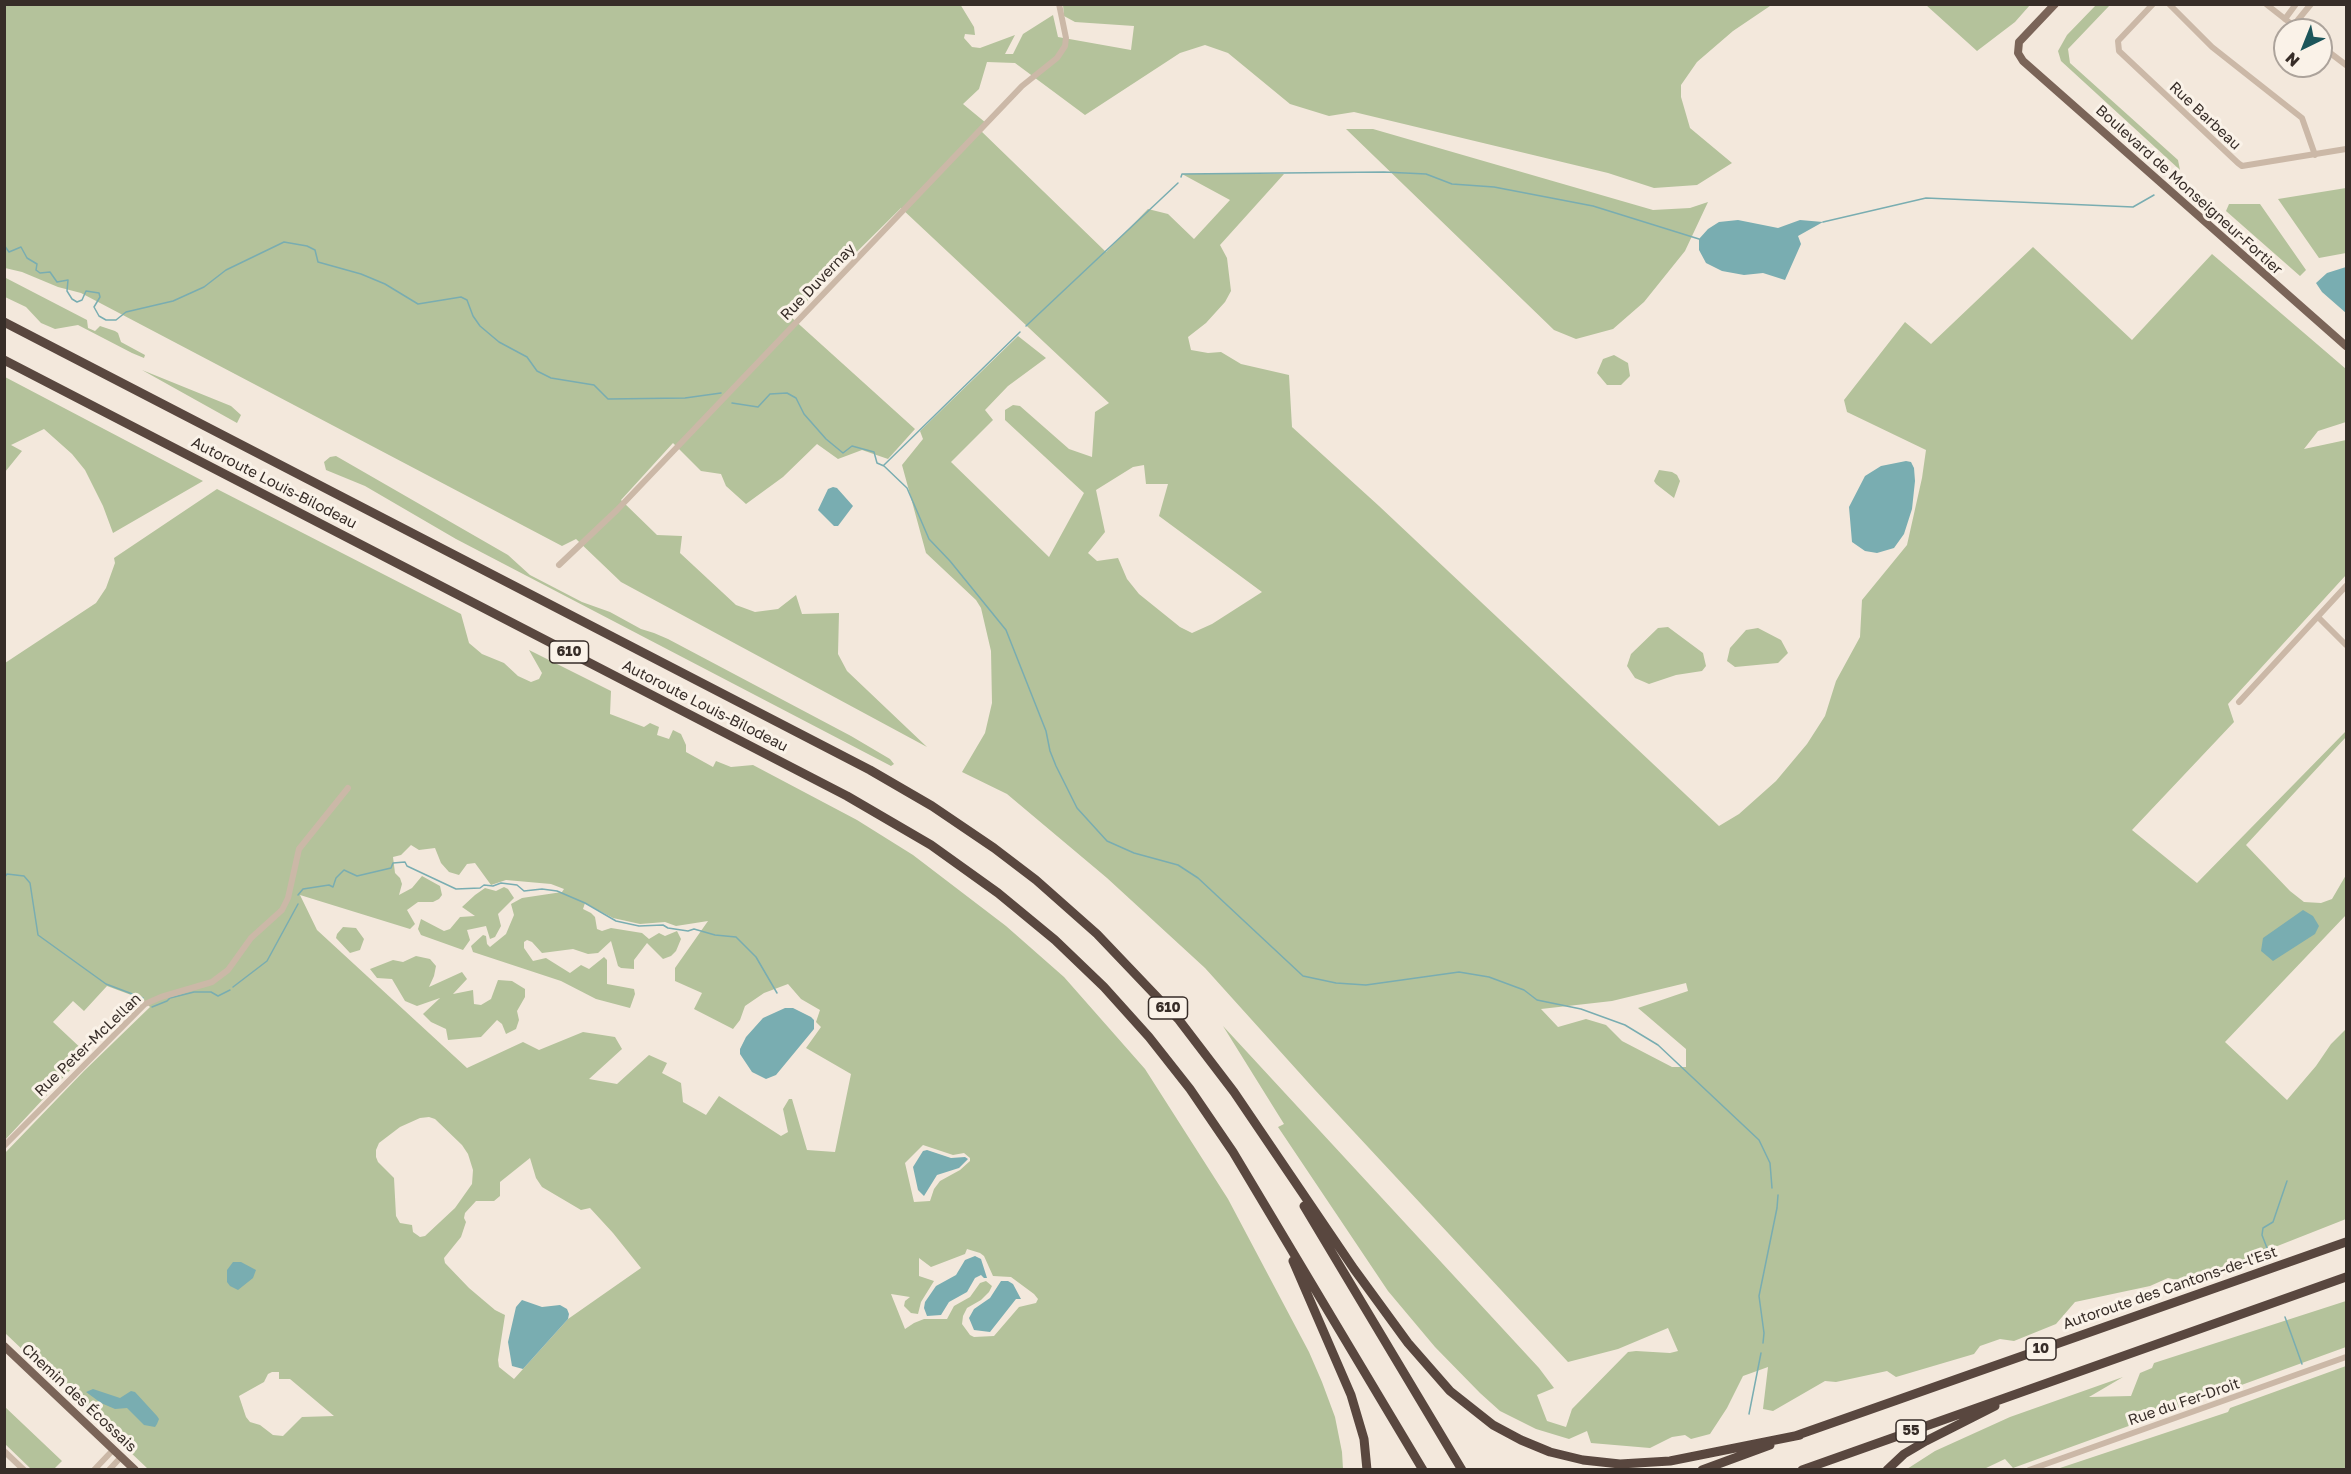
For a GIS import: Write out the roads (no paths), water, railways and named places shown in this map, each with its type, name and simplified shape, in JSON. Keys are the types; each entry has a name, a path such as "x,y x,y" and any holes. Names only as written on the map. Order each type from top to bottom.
{"highway":[{"name":"Autoroute Louis-Bilodeau","path":"4,322 841,755 940,812 994,848 1036,880 1118,954 1191,1035 1260,1131"},
{"name":"Autoroute Louis-Bilodeau","path":"4,360 848,796 947,856 1043,930 1136,1022 1202,1105 1276,1223"},
{"path":"1260,1131 1354,1269 1420,1358 1461,1402 1506,1433 1558,1454 1620,1464 1670,1461 1800,1435"},
{"path":"1260,1131 1462,1470"},
{"path":"1276,1223 1351,1395 1364,1439 1367,1470"},
{"path":"1276,1223 1424,1470"},
{"name":"Autoroute des Cantons-de-l'Est","path":"1800,1435 2346,1242"},
{"name":"10","path":"2021,1392 2346,1277"},
{"path":"1887,1470 1904,1454 1926,1441 2021,1392"},
{"name":"55","path":"1802,1470 2021,1392"},
{"path":"1702,1470 1800,1435"}],"main road":[{"name":"Boulevard de Monseigneur-Fortier","path":"2055,4 2022,38 2017,50 2023,61 2346,346"},
{"name":"Chemin des Écossais","path":"4,1346 135,1470"}],"street":[{"name":"Rue Duvernay","path":"559,565 617,510 1022,86 1057,58 1065,46 1066,38 1059,4"},
{"name":"Rue Barbeau","path":"2153,4 2118,41 2119,51 2234,160 2242,166 2346,149"},
{"path":"2169,4 2212,47 2302,118 2315,155"},
{"path":"2266,4 2284,18"},
{"path":"2286,18 2296,4"},
{"path":"2302,18 2311,4"},
{"path":"2333,55 2346,65"},
{"path":"2239,702 2346,586"},
{"path":"2318,617 2346,645"},
{"name":"Rue Peter-McLellan","path":"4,1146 145,1004 212,982 228,970 251,938 282,910 288,898 299,849 348,788"},
{"name":"Rue du Fer-Droit","path":"2029,1470 2346,1357"},
{"path":"94,1470 113,1450"},
{"path":"4,1451 24,1470"},
{"path":"109,1470 121,1457"}],"water":[{"path":"1738,220 1778,228 1800,220 1823,222 1798,236 1801,244 1785,280 1763,273 1744,275 1722,271 1706,263 1699,250 1699,239 1719,222"},
{"path":"2346,267 2346,313 2322,292 2316,283 2327,273"},
{"path":"1911,462 1914,468 1915,481 1912,509 1904,534 1894,548 1877,553 1865,551 1852,542 1849,507 1865,476 1881,466"},
{"path":"837,488 853,506 838,526 834,526 818,510 828,489"},
{"path":"2303,910 2313,916 2319,926 2315,934 2273,961 2261,951 2263,938"},
{"path":"785,1008 793,1008 811,1017 814,1020 814,1029 776,1075 766,1079 752,1072 740,1054 740,1049 746,1037 763,1018"},
{"path":"927,1150 951,1158 965,1157 968,1159 959,1168 937,1175 924,1196 918,1190 913,1167 923,1151"},
{"path":"975,1256 981,1259 987,1278 981,1275 975,1278 967,1292 949,1302 941,1315 927,1316 924,1308 925,1302 936,1286 956,1275 965,1260"},
{"path":"233,1262 241,1262 256,1270 253,1278 238,1290 227,1282 227,1270"},
{"path":"1001,1281 1013,1284 1021,1299 1016,1299 990,1332 974,1330 969,1318 974,1309 990,1298"},
{"path":"522,1300 542,1307 560,1305 567,1309 569,1314 568,1319 523,1369 512,1366 508,1342 516,1307"},
{"path":"93,1389 120,1398 131,1391 135,1392 157,1416 159,1419 157,1424 155,1427 144,1425 127,1408 115,1409 101,1403 86,1392"}],"waterway":[{"path":"1181,177 1182,174 1384,172 1426,174 1452,184 1494,187 1593,206 1699,239"},
{"path":"1026,326 1178,183"},
{"path":"1823,222 1926,198 2133,207 2154,195"},
{"path":"4,245 9,252 21,247 27,258 37,264 36,270 40,273 50,272 57,282 68,280 67,291 77,302 82,300 86,291 99,293 100,297 94,307 99,316 106,320 116,320 126,312 173,301 204,287 226,270 284,242 307,246 315,250 318,262 361,274 385,284 418,304 461,297 467,300 480,326 499,342 527,357 537,371 551,378 594,385 608,399 685,398 721,393"},
{"path":"884,465 1020,332"},
{"path":"732,403 758,407 770,394 787,393 796,398 804,414 826,439 843,453 852,446 874,452 877,463 884,466 907,488 929,539 950,561 1006,630 1046,731 1056,766 1077,808 1107,841 1134,853 1178,865 1198,878 1303,976 1336,983 1366,985 1459,972 1489,977 1524,990 1537,1000 1581,1009 1625,1025 1658,1045 1759,1140 1770,1163 1772,1188"},
{"path":"298,895 303,889 329,885 333,887 336,878 344,870 357,876 391,868 393,863 405,862 407,866 456,889 480,888 484,885 493,886 501,883 517,885 524,891 542,889 557,891 585,903 616,921 639,926 663,925 688,931 694,929 715,935 736,937 756,957 777,993"},
{"path":"4,878 7,874 24,876 30,883 38,935 106,984 143,998"},
{"path":"233,987 267,961 298,904"},
{"path":"152,1007 170,998 194,992 211,992 218,996 230,990"},
{"path":"2261,1252 2267,1248 2262,1235 2263,1228 2273,1222 2287,1181"},
{"path":"1763,1343 1764,1333 1759,1296 1778,1195"},
{"path":"2285,1317 2302,1364"},
{"path":"1749,1414 1761,1353"}]}
